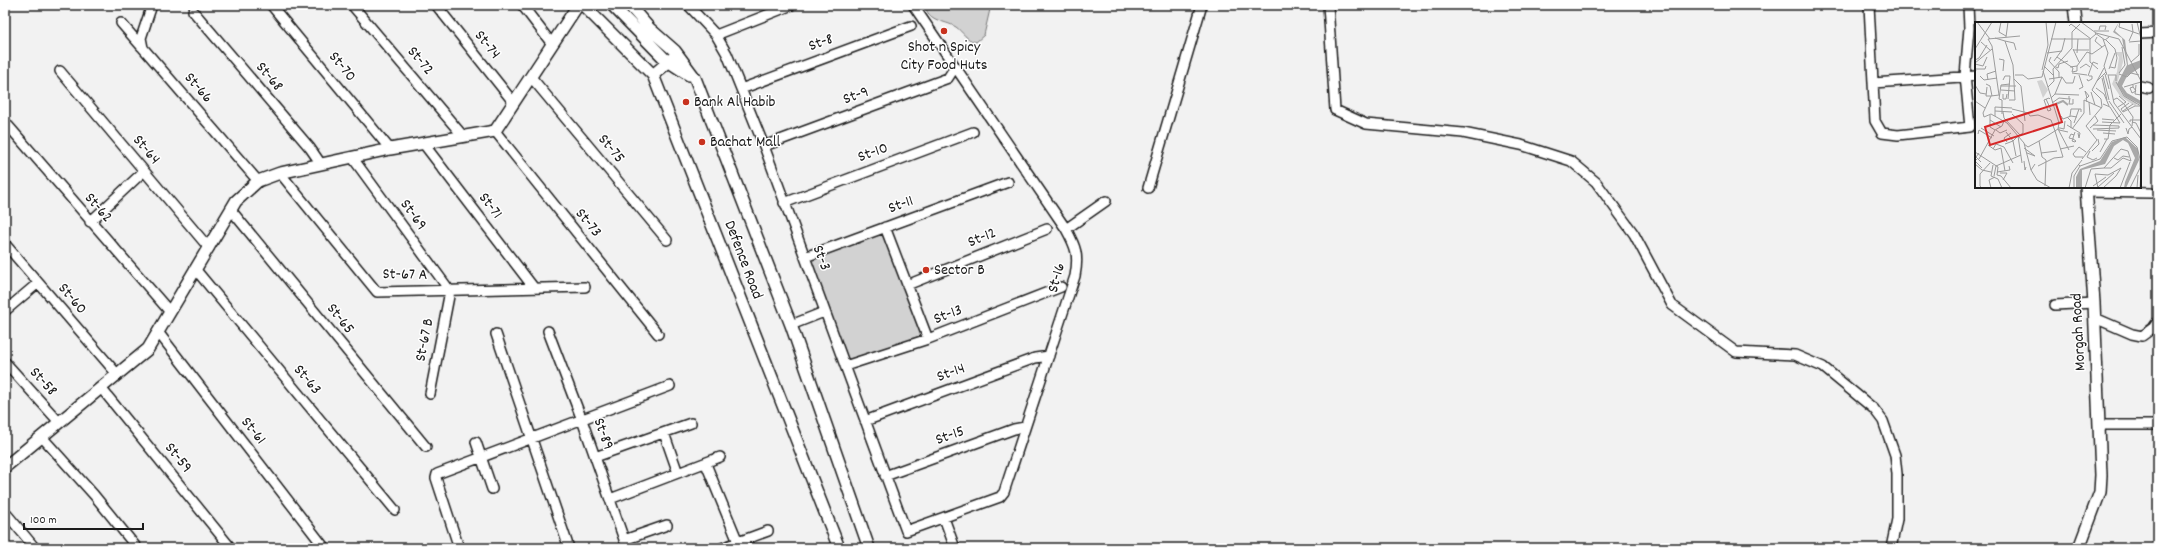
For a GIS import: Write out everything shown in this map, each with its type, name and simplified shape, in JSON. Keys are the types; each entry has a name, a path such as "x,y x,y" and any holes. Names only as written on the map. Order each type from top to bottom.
{"street":[{"path":"143,48 141,38 152,5"},
{"name":"St-70","path":"271,5 390,149"},
{"name":"St-72","path":"352,5 463,136"},
{"name":"St-74","path":"436,5 514,103"},
{"path":"522,5 552,44"},
{"path":"5,467 148,349 236,201 258,181 280,173 352,157 495,131 578,5"},
{"name":"Defence Road","path":"583,5 653,75 839,548"},
{"path":"608,5 625,18"},
{"path":"612,5 657,52 669,62 695,78"},
{"path":"629,5 650,29 677,54 695,78 791,325 869,548"},
{"name":"St-3","path":"688,5 716,35 727,54 764,146 906,532"},
{"path":"716,35 792,5"},
{"name":"St-16","path":"906,532 1000,497 1004,492 1075,276 1078,260 1074,245 1066,229 913,5"},
{"path":"1148,188 1202,5"},
{"path":"1328,5 1335,110 1366,124 1463,133 1521,145 1571,161 1596,182 1634,234 1672,305 1736,352 1795,355 1823,367 1874,409 1883,421 1895,455 1897,519 1892,548"},
{"path":"1869,5 1875,121 1882,133 1898,135 1970,127 1965,76 1969,28 1968,5"},
{"path":"2074,5 2076,22"},
{"name":"St-68","path":"193,11 310,148 321,164"},
{"name":"St-66","path":"121,23 258,181"},
{"name":"St-8","path":"741,89 911,26"},
{"path":"2141,34 2158,33"},
{"path":"643,65 666,44"},
{"path":"653,75 677,54"},
{"name":"St-9","path":"764,146 948,78 955,67"},
{"name":"St-64","path":"60,71 209,248"},
{"path":"1873,83 1975,76"},
{"name":"St-75","path":"531,77 667,240"},
{"name":"St-62","path":"5,122 90,222 170,312"},
{"name":"St-73","path":"495,131 658,334"},
{"name":"St-10","path":"784,203 973,132"},
{"name":"St-71","path":"423,143 534,288"},
{"name":"St-69","path":"352,157 450,291"},
{"path":"90,222 144,171"},
{"name":"St-67 A","path":"280,173 377,292 585,287"},
{"name":"St-11","path":"805,257 1008,182"},
{"path":"2086,190 2151,193"},
{"name":"Morgah Road","path":"2078,548 2100,492 2101,475 2095,318 2086,190"},
{"path":"1066,229 1106,201"},
{"name":"St-65","path":"231,210 426,447"},
{"path":"885,227 928,339"},
{"name":"St-12","path":"907,285 1047,229"},
{"name":"St-60","path":"5,244 117,374"},
{"name":"St-63","path":"196,270 395,510"},
{"path":"5,311 38,283"},
{"name":"St-13","path":"845,366 928,339 1060,286"},
{"name":"St-67 B","path":"430,394 450,291"},
{"path":"2055,305 2094,303"},
{"path":"791,325 824,312"},
{"path":"2095,318 2132,334 2142,336 2153,328 2158,321"},
{"name":"St-89","path":"548,331 582,420 626,544"},
{"name":"St-61","path":"158,332 324,547"},
{"path":"496,334 568,548"},
{"name":"St-14","path":"865,421 1035,358 1049,356"},
{"name":"St-58","path":"5,362 59,422"},
{"path":"459,548 436,476 670,386"},
{"name":"St-59","path":"101,388 231,548"},
{"path":"595,457 691,423"},
{"path":"2100,425 2158,425"},
{"name":"St-15","path":"885,476 1014,429 1025,427"},
{"path":"664,433 678,473"},
{"path":"42,437 94,495 137,548"},
{"path":"476,442 492,489"},
{"path":"610,499 706,464 720,457"},
{"path":"706,464 738,542"},
{"path":"5,512 35,548"},
{"path":"944,518 955,548"},
{"path":"626,544 667,525"},
{"path":"722,548 768,531"}],"shaded area":[{"path":"925,5 991,5 984,35 976,42 970,40 956,27 937,20 929,15"},
{"path":"885,227 928,339 845,366 805,257"}],"place":[{"name":"Shot n Spicy City Food Huts","path":"944,31"},
{"name":"Bank Al Habib","path":"686,102"},
{"name":"Bachat Mall","path":"702,142"},
{"name":"Sector B","path":"926,270"}]}
